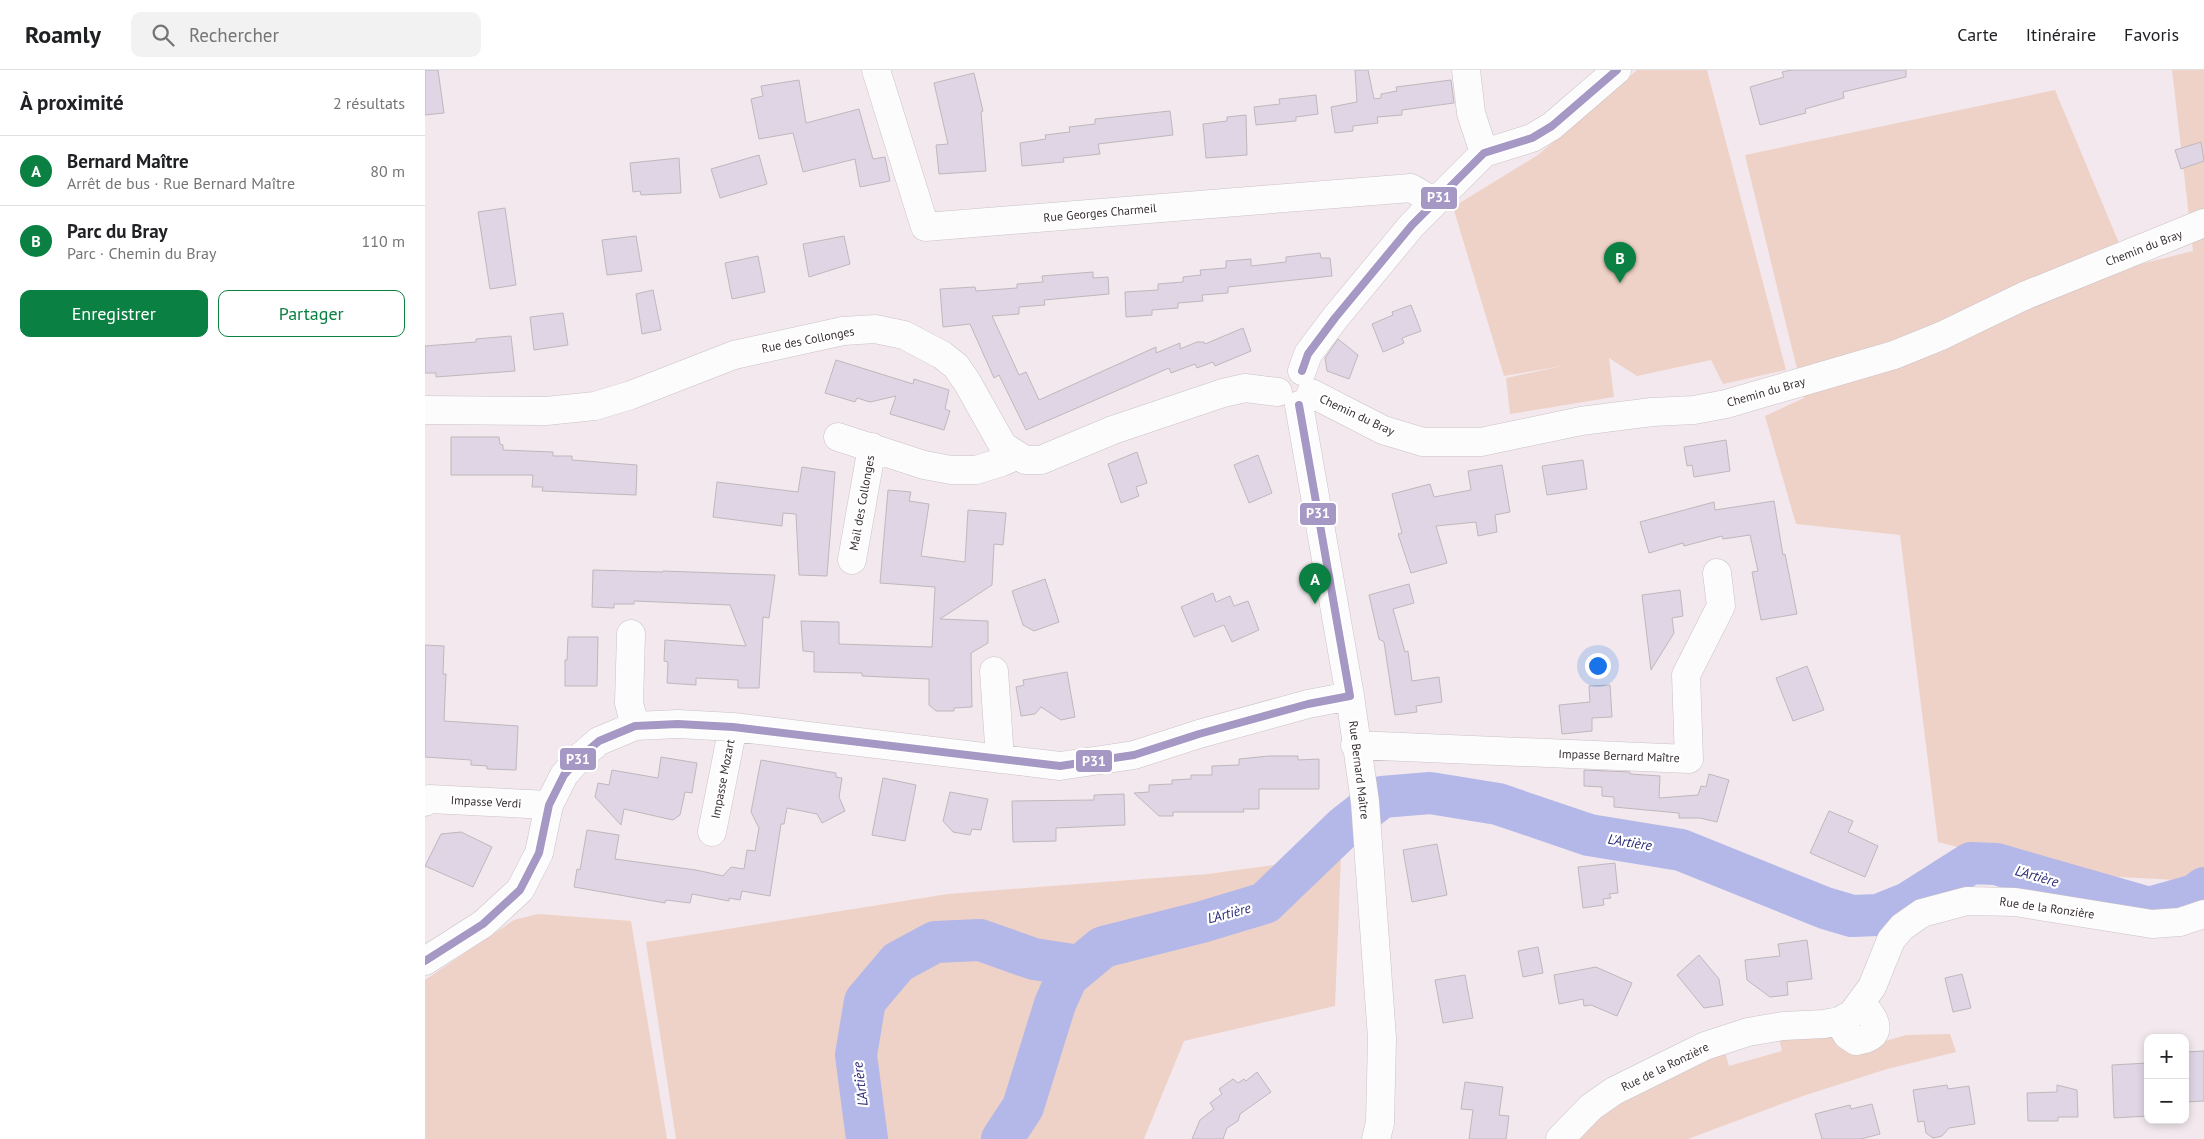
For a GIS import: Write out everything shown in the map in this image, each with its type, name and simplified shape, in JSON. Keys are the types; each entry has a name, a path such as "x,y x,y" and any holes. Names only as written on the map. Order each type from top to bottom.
{"street":[{"name":"Rue Georges Charmeil","path":"877,70 925,227 1411,188 1435,202"},
{"path":"1466,70 1471,113 1484,153"},
{"path":"1016,456 1025,460 1041,460 1113,430 1245,388 1298,390 1309,354 1335,318 1412,224 1484,153 1532,138 1552,126 1617,70"},
{"name":"Chemin du Bray","path":"1298,390 1383,430 1423,442 1481,442 1581,421 1652,412 1694,410 1726,404 1894,355 1941,336 2024,296 2204,223"},
{"name":"Rue des Collonges","path":"425,410 547,411 595,406 631,395 734,355 843,331 875,329 904,335 942,355 956,366 1003,446 1016,456"},
{"name":"Rue Bernard Maître","path":"1298,390 1349,696 1365,814 1382,1038 1380,1122 1376,1139"},
{"name":"Mail des Collonges","path":"838,437 925,464 951,470 976,470 1016,456"},
{"name":"Mail des Collonges","path":"852,560 872,447"},
{"name":"Impasse Bernard Maître","path":"1355,745 1689,759 1686,676 1721,606 1717,573"},
{"path":"631,634 629,703 635,726"},
{"path":"994,671 1000,759"},
{"path":"425,962 483,924 520,890 539,852 549,805 564,775 579,758 599,741 635,726 678,724 733,727 1060,766 1134,755 1199,734 1309,704 1349,696"},
{"name":"Impasse Mozart","path":"712,832 733,727"},
{"name":"Impasse Verdi","path":"425,802 429,799 549,805"},
{"name":"Rue de la Ronzière","path":"1559,1139 1591,1107 1614,1091 1705,1046 1748,1032 1783,1026 1824,1024 1839,1021 1852,1014 1872,987 1891,940 1902,927 1922,913 1967,901 2015,902 2152,924 2180,922 2204,914"}],"shaded area":[{"path":"1637,70 1707,70 1786,370 1723,384 1711,360 1637,376 1609,358 1614,397 1510,414 1506,378 1562,366 1504,376 1453,207 1538,155"},
{"path":"2172,70 2204,70 2204,877 2195,881 2063,874 1938,842 1900,535 1796,524 1765,416 1804,398 1745,155 2055,90 2129,267 2193,251"},
{"path":"1341,856 1335,1006 1184,1041 1144,1139 676,1139 646,942 948,894 1208,874"},
{"path":"538,914 631,921 667,1139 425,1139 425,980 514,920"},
{"path":"1823,1034 1836,1039 1882,1042 1906,1035 1950,1034 1956,1052 1887,1069 1803,1096 1688,1139 1573,1139 1609,1103 1724,1049 1729,1066 1782,1051 1778,1035"}],"building":[{"path":"425,70 438,70 444,113 425,115"},
{"path":"1355,70 1368,70 1374,99 1381,98 1381,94 1397,91 1396,87 1451,80 1454,103 1402,110 1402,115 1377,117 1378,123 1353,126 1353,131 1335,133 1331,107 1357,102"},
{"path":"1792,70 1906,70 1906,77 1843,92 1844,98 1805,109 1806,113 1760,125 1750,87 1784,77 1782,72"},
{"path":"974,73 983,111 981,112 986,171 939,174 936,145 948,144 934,83"},
{"path":"799,80 806,123 859,109 873,159 885,157 890,181 860,187 855,159 803,172 793,133 759,139 751,99 763,96 761,86"},
{"path":"1316,95 1318,114 1296,117 1296,121 1256,125 1254,107 1280,104 1279,99"},
{"path":"1170,111 1173,135 1098,144 1100,154 1063,158 1064,162 1022,166 1020,143 1046,139 1045,135 1070,132 1069,127 1095,124 1095,119"},
{"path":"1246,115 1247,155 1206,158 1203,124 1227,121 1227,117"},
{"path":"2201,142 2204,161 2181,169 2175,150"},
{"path":"759,155 767,184 720,198 711,169"},
{"path":"679,158 681,193 641,195 640,191 633,192 630,163"},
{"path":"505,208 516,285 490,289 478,212"},
{"path":"636,236 642,271 607,275 602,240"},
{"path":"844,236 850,264 809,277 803,244"},
{"path":"1320,253 1321,258 1330,258 1332,276 1228,287 1228,293 1202,295 1203,301 1178,303 1178,308 1152,310 1152,315 1126,317 1125,292 1158,290 1158,284 1183,282 1183,277 1201,275 1200,270 1226,268 1226,261 1251,259 1251,266 1286,262 1286,257"},
{"path":"758,256 765,292 732,299 725,263"},
{"path":"1093,272 1093,278 1108,277 1109,294 1044,300 1045,305 1019,307 1019,314 992,316 1019,375 1026,372 1039,400 1156,347 1156,353 1180,343 1180,349 1197,342 1204,342 1205,344 1243,328 1251,351 1215,366 1213,362 1197,368 1195,364 1171,373 1169,368 1026,430 999,375 994,378 970,324 943,327 940,289 975,287 976,291 1017,288 1017,284 1043,282 1042,276"},
{"path":"653,290 661,330 642,334 636,294"},
{"path":"1411,305 1421,331 1402,338 1404,343 1383,352 1372,324 1393,315 1392,312"},
{"path":"563,313 568,345 534,350 530,317"},
{"path":"511,336 515,371 436,377 436,373 425,373 425,346 476,342 476,339"},
{"path":"1338,339 1358,355 1349,379 1327,371 1325,358"},
{"path":"836,360 913,384 914,379 949,390 945,409 950,411 944,430 890,414 896,396 870,402 857,398 855,402 825,393"},
{"path":"451,437 499,437 503,450 553,452 553,456 572,456 572,460 637,465 636,495 542,491 543,487 532,487 533,475 451,475"},
{"path":"1726,440 1730,471 1694,477 1692,465 1687,466 1684,447"},
{"path":"1137,452 1147,483 1136,487 1139,496 1121,503 1108,464"},
{"path":"1258,455 1272,493 1249,503 1234,465"},
{"path":"1583,460 1587,489 1547,495 1542,466"},
{"path":"1502,465 1510,512 1495,515 1497,532 1478,536 1476,522 1436,526 1447,563 1411,573 1398,534 1402,533 1392,494 1430,484 1434,497 1471,490 1468,471"},
{"path":"802,467 835,472 827,576 799,575 796,514 783,513 782,526 713,517 717,482 798,492"},
{"path":"888,490 911,492 909,501 929,504 921,556 965,562 968,510 1006,513 1003,545 994,544 992,585 940,619 988,621 988,643 971,653 972,707 954,708 954,711 936,711 929,705 929,679 862,676 862,673 814,672 814,652 803,651 801,621 839,622 839,644 932,647 935,587 880,583"},
{"path":"1774,501 1783,555 1785,554 1797,614 1761,620 1752,572 1758,571 1750,535 1723,539 1722,536 1684,546 1683,543 1649,553 1640,522 1714,502 1715,510"},
{"path":"593,570 775,575 769,618 763,617 759,688 738,688 738,680 696,678 696,685 667,683 668,662 664,661 665,640 746,646 730,605 634,601 634,604 614,604 614,608 592,607"},
{"path":"1045,579 1059,622 1034,631 1023,625 1012,591"},
{"path":"1409,584 1414,603 1393,609 1405,652 1408,651 1412,681 1439,677 1442,702 1416,706 1417,712 1395,715 1384,642 1379,639 1369,595"},
{"path":"1680,590 1683,616 1672,618 1674,633 1651,670 1642,595"},
{"path":"1213,593 1216,602 1230,596 1234,606 1248,601 1259,630 1232,642 1224,625 1194,637 1181,607"},
{"path":"568,637 598,637 597,686 565,686 565,660 567,660"},
{"path":"425,645 444,646 443,674 446,674 444,721 518,726 516,770 487,769 487,766 471,765 471,760 425,757"},
{"path":"1807,666 1824,710 1793,721 1776,678"},
{"path":"1067,672 1075,717 1061,720 1041,707 1035,714 1021,716 1016,687 1024,685 1023,680"},
{"path":"1610,685 1612,717 1592,718 1592,731 1562,734 1559,705 1590,702 1589,686"},
{"path":"1298,756 1298,760 1319,759 1319,789 1259,789 1259,809 1243,809 1244,812 1173,812 1173,816 1159,816 1134,793 1149,792 1149,785 1172,784 1172,780 1191,779 1191,775 1212,775 1212,766 1239,765 1239,759"},
{"path":"661,757 697,763 692,793 685,792 680,815 673,820 624,809 621,825 595,797 598,783 609,785 612,770 658,778"},
{"path":"761,760 836,773 836,777 842,778 839,797 845,811 822,823 817,814 787,808 784,824 781,824 770,896 742,891 740,900 729,898 729,901 692,894 690,903 666,900 665,903 574,887 577,869 580,870 587,830 619,835 615,859 696,870 723,876 731,867 744,869 747,850 755,851 759,828 751,812"},
{"path":"1584,770 1630,772 1630,774 1660,776 1659,798 1698,795 1701,786 1706,787 1709,774 1729,780 1717,822 1700,818 1679,818 1679,813 1614,807 1614,797 1602,796 1602,787 1584,786"},
{"path":"883,778 916,785 905,841 872,835"},
{"path":"950,792 988,799 981,830 972,829 970,835 953,832 943,821"},
{"path":"1124,794 1125,825 1056,828 1056,841 1013,842 1012,801 1094,800 1094,795"},
{"path":"1829,811 1853,821 1848,832 1878,846 1865,877 1810,853"},
{"path":"461,832 492,847 473,887 425,866 441,834"},
{"path":"1437,844 1447,895 1412,902 1403,850"},
{"path":"1615,863 1618,893 1609,894 1611,898 1603,899 1604,905 1583,908 1578,867"},
{"path":"1807,940 1812,979 1787,982 1788,995 1770,997 1747,980 1745,960 1780,956 1778,944"},
{"path":"1538,947 1543,973 1523,977 1518,951"},
{"path":"1699,955 1719,979 1723,1005 1704,1008 1677,975"},
{"path":"1596,967 1632,983 1617,1016 1591,1005 1584,1006 1583,999 1559,1004 1554,975"},
{"path":"1962,974 1971,1008 1953,1012 1945,978"},
{"path":"1465,975 1473,1018 1443,1023 1435,980"},
{"path":"2204,1051 2204,1101 2189,1102 2189,1052"},
{"path":"2144,1063 2144,1116 2114,1118 2112,1065"},
{"path":"1257,1072 1271,1092 1240,1114 1238,1121 1227,1128 1223,1139 1192,1139 1200,1120 1214,1109 1210,1103 1222,1094 1219,1089 1233,1079 1238,1083 1244,1079 1246,1081"},
{"path":"1465,1082 1503,1087 1499,1115 1509,1116 1506,1139 1469,1139 1473,1110 1461,1109"},
{"path":"1947,1085 1948,1089 1969,1086 1975,1124 1949,1128 1942,1136 1933,1138 1926,1133 1924,1121 1918,1122 1913,1090"},
{"path":"2057,1085 2077,1090 2078,1117 2058,1117 2058,1121 2028,1121 2027,1093 2057,1092"},
{"path":"1872,1104 1880,1134 1861,1139 1822,1139 1815,1114 1850,1105 1851,1109"}],"waterway":[{"name":"L'Artière","path":"1002,1139 1023,1107 1055,1004 1067,977 1103,947 1202,922 1265,903 1345,826 1382,797 1430,793 1498,804 1589,835 1681,850 1825,908 1852,916 1878,915 1908,903 1971,863 1996,864 2149,908 2195,895 2204,888"},
{"name":"L'Artière","path":"867,1139 856,1055 865,1001 898,962 935,942 980,940 1034,959 1079,966"}],"transit line":[{"name":"P31","path":"1302,371 1308,354 1335,318 1412,225 1484,153 1532,138 1552,126 1617,70"},
{"name":"P31","path":"1299,405 1350,696"},
{"name":"P31","path":"425,961 483,924 520,890 539,853 549,805 564,775 579,758 599,741 635,726 678,724 733,727 1060,766 1134,755 1199,734 1308,704 1350,696"}],"place":[{"name":"Parc du Bray","path":"1620,283"},
{"name":"Bernard Maître","path":"1315,604"}]}
